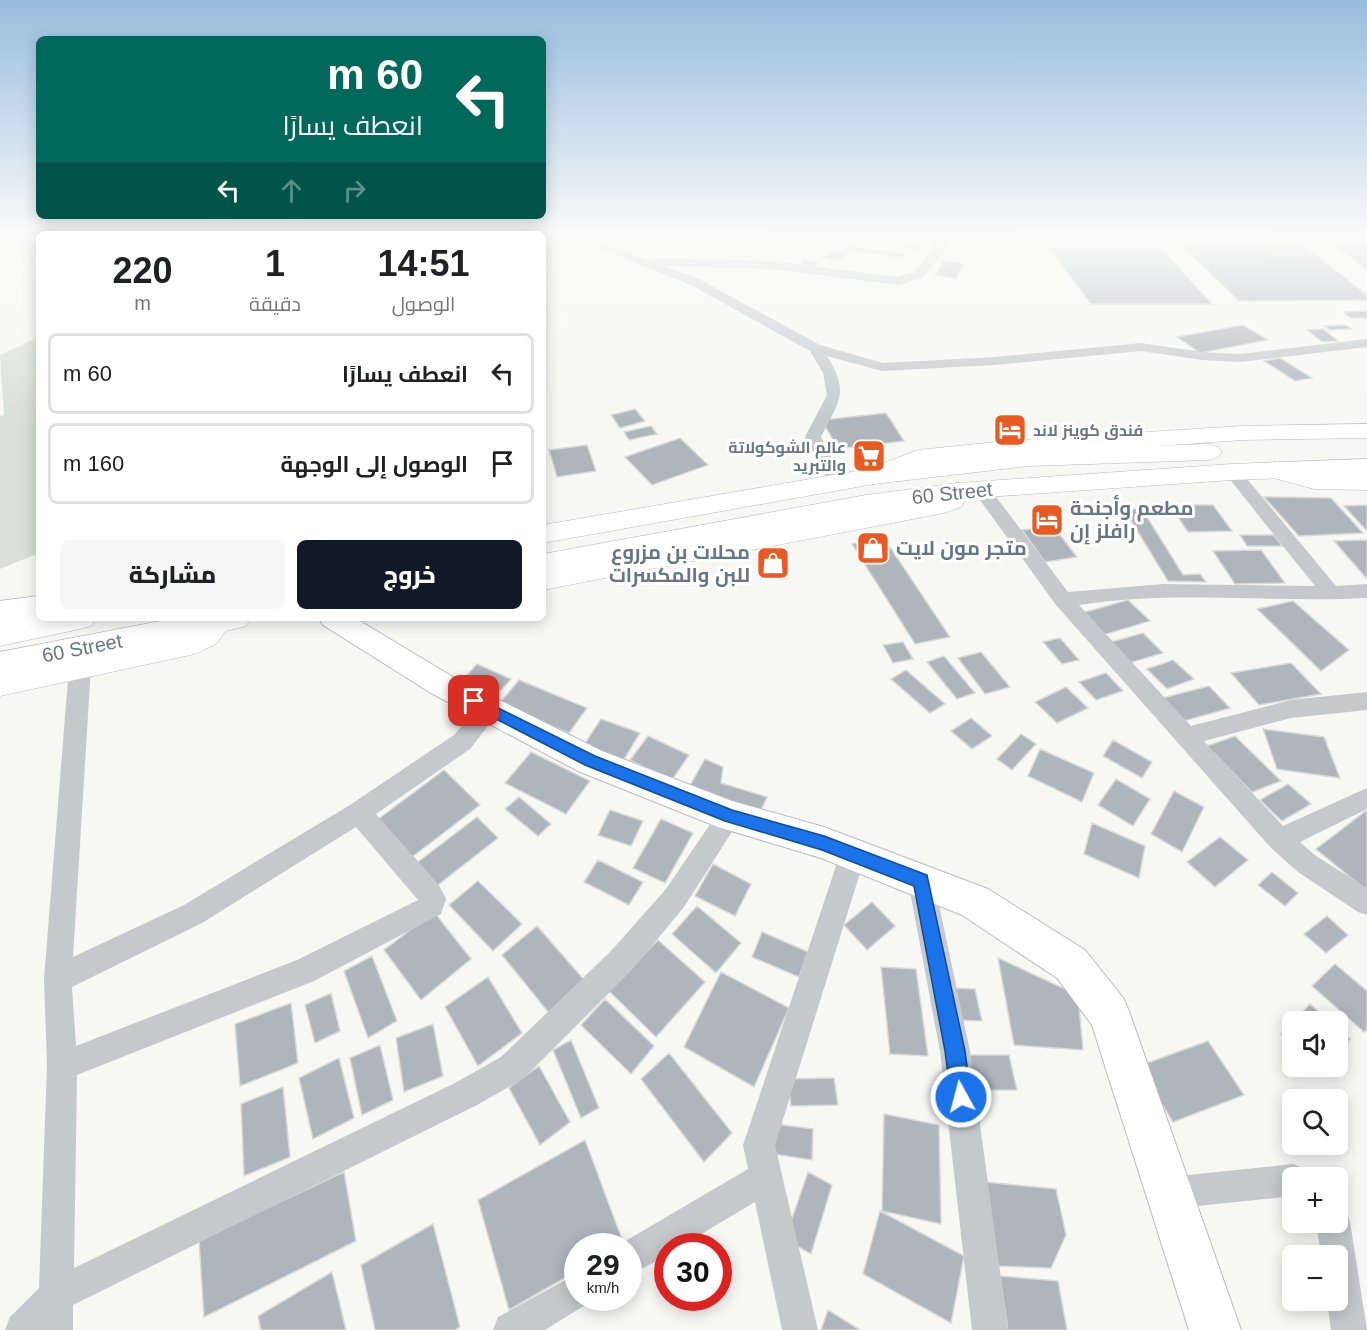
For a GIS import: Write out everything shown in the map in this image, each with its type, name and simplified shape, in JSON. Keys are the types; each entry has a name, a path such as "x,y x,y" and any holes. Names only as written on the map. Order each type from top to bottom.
{"main road":[{"path":"874,476 918,458 1006,449 1242,434 1367,431"},
{"name":"60 Street","path":"546,533 836,481 1029,458 1367,444"},
{"name":"60 Street","path":"970,490 1232,472 1367,467"},
{"path":"1275,470 1314,481 1367,482"},
{"path":"546,564 704,542 944,504 970,490"},
{"path":"546,579 704,542"},
{"path":"0,612 36,607"},
{"name":"60 Street","path":"0,634 65,621"},
{"name":"60 Street","path":"0,664 37,666 222,621"},
{"path":"0,683 37,666 80,667 184,646 205,636 225,621"}],"street":[{"path":"727,299 815,348 866,364 895,367 995,361 1141,347 1202,356 1240,358 1367,344"},
{"path":"815,348 830,373 834,395 813,437 836,481"},
{"path":"1232,472 1331,593"},
{"path":"970,490 1063,600 1280,840 1307,864 1367,903"},
{"path":"1063,600 1104,593 1171,590 1331,593 1367,591"},
{"path":"338,621 442,685 590,761 730,816 824,843 975,902 1071,964 1109,1014 1215,1330"},
{"path":"55,1330 62,1066 58,979 80,667"},
{"path":"1187,736 1291,709 1367,701"},
{"path":"58,979 193,914 359,812 462,742 490,709"},
{"path":"1280,840 1367,798"},
{"path":"62,1066 304,971 426,910 432,904 433,899 430,894 359,812"},
{"path":"23,1330 56,1295 466,1094 512,1068 629,952 675,898 730,816"},
{"path":"800,1330 759,1145 854,854"},
{"path":"921,881 955,1051 990,1330"},
{"path":"642,1251 766,1177"},
{"path":"1169,1193 1282,1181"},
{"path":"1335,1233 1349,1330"},
{"path":"511,1330 564,1298"}],"shaded area":[{"path":"36,338 36,554 0,569 0,416 4,415 0,355"}],"building":[{"path":"1087,299 1207,299 1212,304 1091,304"},
{"path":"1237,299 1367,299 1367,300 1239,301"},
{"path":"1367,311 1367,318 1351,318 1343,312"},
{"path":"1243,325 1268,340 1200,353 1177,337"},
{"path":"1346,325 1352,329 1330,330 1324,326"},
{"path":"1323,329 1338,341 1322,342 1307,330"},
{"path":"1280,358 1312,378 1295,381 1264,361"},
{"path":"635,409 645,421 620,428 611,415"},
{"path":"886,413 904,441 838,449 822,420"},
{"path":"651,426 657,434 629,440 624,432"},
{"path":"680,438 708,465 652,485 625,457"},
{"path":"587,445 596,471 557,477 549,450"},
{"path":"1264,497 1331,498 1363,533 1299,536"},
{"path":"1170,505 1213,505 1232,531 1188,532"},
{"path":"1367,505 1367,531 1344,506"},
{"path":"1124,509 1142,509 1183,575 1200,574 1206,582 1168,581"},
{"path":"1053,526 1077,557 1045,562 1022,530"},
{"path":"1240,535 1274,535 1282,546 1247,546"},
{"path":"884,538 950,637 915,644 852,544"},
{"path":"1367,540 1367,579 1334,541"},
{"path":"1261,550 1285,583 1235,584 1213,551"},
{"path":"1128,600 1150,621 1103,635 1082,613"},
{"path":"1293,601 1349,650 1321,671 1257,609"},
{"path":"1143,633 1163,653 1126,664 1108,643"},
{"path":"1060,638 1079,660 1062,664 1043,642"},
{"path":"903,642 913,659 893,663 883,645"},
{"path":"981,652 1010,687 985,694 958,658"},
{"path":"944,656 975,693 957,699 927,662"},
{"path":"1173,660 1194,679 1167,689 1147,669"},
{"path":"1291,663 1321,694 1259,705 1231,673"},
{"path":"477,664 511,679 495,697 461,682"},
{"path":"906,670 945,704 930,713 891,679"},
{"path":"1106,673 1123,691 1096,700 1079,682"},
{"path":"519,680 587,708 569,733 499,704"},
{"path":"1209,686 1230,708 1184,721 1163,698"},
{"path":"1066,687 1088,708 1057,723 1035,702"},
{"path":"971,718 992,736 972,749 951,731"},
{"path":"601,719 640,733 620,766 580,751"},
{"path":"1263,729 1324,737 1340,778 1277,769"},
{"path":"1021,734 1036,744 1012,770 997,759"},
{"path":"648,736 689,755 672,780 630,760"},
{"path":"1235,736 1281,781 1252,792 1207,746"},
{"path":"1113,740 1152,762 1142,778 1103,756"},
{"path":"1040,749 1094,773 1082,802 1028,776"},
{"path":"531,752 590,781 566,814 505,783"},
{"path":"705,759 723,767 721,783 767,797 760,812 688,789"},
{"path":"444,770 480,805 412,857 377,820"},
{"path":"1116,779 1150,799 1133,826 1098,805"},
{"path":"1288,784 1311,804 1282,821 1260,800"},
{"path":"1174,791 1204,807 1182,852 1151,834"},
{"path":"519,797 551,824 538,836 505,809"},
{"path":"610,810 643,821 631,846 598,835"},
{"path":"1367,810 1367,891 1316,849"},
{"path":"477,817 498,838 434,888 414,865"},
{"path":"661,819 693,833 665,883 633,868"},
{"path":"1092,823 1145,846 1139,878 1084,854"},
{"path":"1220,837 1248,860 1215,887 1187,862"},
{"path":"598,860 643,882 629,905 584,882"},
{"path":"713,864 751,884 735,916 695,896"},
{"path":"1272,872 1298,893 1285,906 1258,885"},
{"path":"478,881 522,924 493,951 449,905"},
{"path":"872,902 895,926 867,950 844,925"},
{"path":"697,906 741,943 716,973 672,934"},
{"path":"434,912 471,959 421,1000 384,950"},
{"path":"1327,916 1348,935 1326,953 1304,934"},
{"path":"537,926 585,981 549,1013 502,955"},
{"path":"762,932 808,952 799,977 752,957"},
{"path":"658,940 705,982 656,1037 609,991"},
{"path":"372,956 397,1021 368,1038 344,971"},
{"path":"998,958 1078,995 1083,1050 1014,1045"},
{"path":"1335,964 1367,991 1367,1030 1364,1032 1348,1018 1348,1011 1340,1011 1312,986"},
{"path":"881,967 916,969 928,1056 890,1054"},
{"path":"721,972 789,1008 754,1087 684,1047"},
{"path":"488,977 522,1033 478,1066 445,1007"},
{"path":"948,988 975,989 982,1021 954,1020"},
{"path":"331,993 340,1031 315,1043 305,1005"},
{"path":"605,999 654,1046 631,1074 581,1025"},
{"path":"291,1003 298,1063 240,1086 235,1024"},
{"path":"1310,1004 1318,1011 1303,1011"},
{"path":"433,1024 443,1076 404,1092 396,1038"},
{"path":"571,1040 599,1108 581,1118 553,1050"},
{"path":"1208,1041 1244,1095 1173,1122 1139,1066"},
{"path":"380,1045 393,1100 362,1115 350,1058"},
{"path":"669,1053 732,1133 704,1162 641,1079"},
{"path":"965,1055 1009,1055 1017,1090 973,1090"},
{"path":"339,1058 354,1118 313,1139 299,1078"},
{"path":"539,1066 570,1122 540,1145 509,1088"},
{"path":"834,1078 838,1105 791,1106 788,1079"},
{"path":"283,1087 290,1157 244,1176 241,1104"},
{"path":"884,1114 939,1125 941,1224 882,1211"},
{"path":"775,1124 813,1129 812,1160 774,1154"},
{"path":"585,1140 620,1233 564,1233 564,1278 509,1310 478,1200"},
{"path":"344,1172 356,1241 204,1317 199,1240"},
{"path":"808,1172 832,1185 811,1254 785,1239"},
{"path":"985,1182 1056,1189 1066,1235 1051,1268 997,1266"},
{"path":"880,1211 964,1256 951,1323 863,1274"},
{"path":"433,1224 460,1327 455,1330 375,1330 361,1265"},
{"path":"332,1272 346,1330 261,1330 258,1316"},
{"path":"1000,1276 1058,1281 1067,1330 1008,1330"},
{"path":"828,1310 860,1330 821,1330"}],"place":[{"name":"فندق كوينز لاند","path":"1010,430"},
{"name":"عالم الشوكولاتة والتبريد","path":"869,456"},
{"name":"مطعم وأجنحة رافلز إن","path":"1047,520"},
{"name":"متجر مون لايت","path":"873,548"},
{"name":"محلات بن مزروع للبن والمكسرات","path":"773,563"}],"route":[{"path":"474,701 590,761 730,816 824,843 921,881 955,1051 961,1097"}]}
